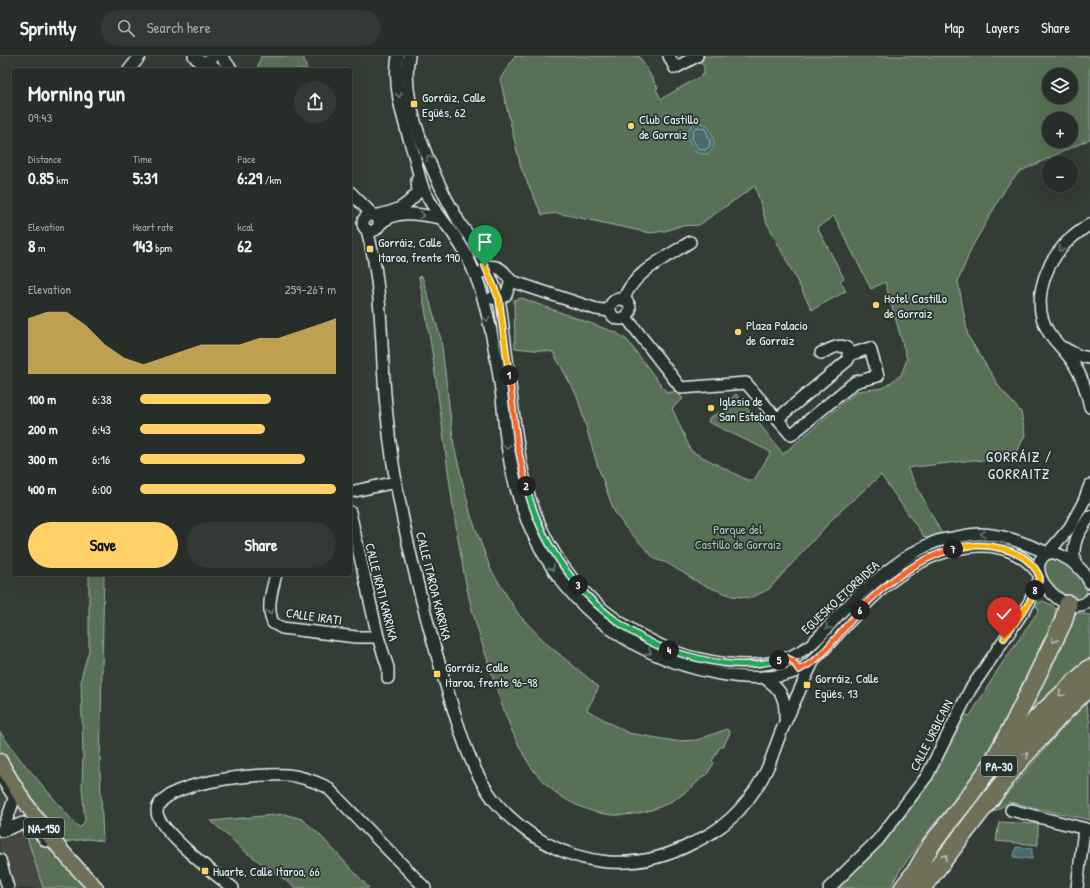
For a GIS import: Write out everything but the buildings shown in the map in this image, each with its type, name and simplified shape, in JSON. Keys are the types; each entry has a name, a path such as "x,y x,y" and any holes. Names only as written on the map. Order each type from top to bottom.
{"highway":[{"path":"916,871 931,845 970,795 1003,745 1063,622 1082,604"},
{"name":"PA-30","path":"904,888 1037,718 1090,668"},
{"name":"PA-30","path":"922,888 1017,764 1057,718 1090,686"}],"main road":[{"name":"NA-150","path":"0,761 32,811 82,874 96,888"}],"street":[{"path":"131,68 140,56"},
{"path":"194,56 200,62 209,62"},
{"path":"221,56 230,68"},
{"name":"EGUESKO ETORBIDEA","path":"398,56 397,89 421,190 455,236 479,288 501,389 507,449 523,510 538,546 560,581 598,621 648,651 693,668 743,676 779,676 799,670 813,662 868,601 914,566 936,554 959,547 996,547 1014,553 1024,558 1053,593 1082,604"},
{"name":"EGUESKO ETORBIDEA","path":"409,56 407,86 417,131 441,186 486,268 499,299 520,465 530,502 554,555 581,589 608,615 619,623 663,648 696,659 731,665 749,666 784,659 804,650 820,636 842,610 876,579 905,559 935,542 976,534 999,536 1021,542 1048,553 1059,554 1076,564 1088,577 1090,583"},
{"path":"668,56 675,68 697,56"},
{"path":"371,221 394,212 408,204 421,190 432,186 441,186"},
{"path":"352,196 371,221"},
{"path":"371,221 384,220 407,213 439,216 448,200"},
{"name":"CALLE ITAROA KARRIKA","path":"371,221 387,416 396,482 434,648 467,752 480,779 493,798 522,828 542,841 582,857 606,862 645,860 678,850 717,830 742,807 759,783 769,764 798,692 813,662"},
{"path":"1090,224 1064,245 1051,263 1043,283 1040,304 1048,331 1074,364 1086,389 1090,407"},
{"path":"624,299 631,285 647,270 690,242"},
{"path":"511,281 506,295 499,299 489,297 479,288 481,273 486,268 494,266 501,268 511,281 596,309 610,311"},
{"path":"624,299 615,300 610,305 610,311 616,318 626,317"},
{"path":"624,299 630,308 626,317"},
{"path":"626,317 681,388 746,383 791,435 854,382 878,376 870,348 849,355"},
{"path":"1057,343 1071,352 1090,358"},
{"path":"777,419 848,360 849,355 848,349 840,345 821,353"},
{"path":"352,492 396,482"},
{"name":"CALLE URBICAIN","path":"829,888 878,840 927,776 970,690 1029,603 1039,576 1038,568 1042,557 1048,553 1070,527 1084,502 1090,485"},
{"path":"1076,564 1073,550 1079,532 1090,516"},
{"name":"CALLE IRATI KARRIKA","path":"352,521 378,637 388,668 388,678"},
{"path":"1021,542 1037,544 1048,542 1070,527"},
{"name":"CALLE IRATI","path":"275,576 270,597 269,613 273,623 282,628 356,637 378,637"},
{"path":"1029,603 1036,598 1053,593"},
{"path":"779,676 779,664 784,659 793,661 799,670"},
{"name":"CALLE ITAROA KARRIKA","path":"798,692 799,670"},
{"path":"763,676 783,695"},
{"name":"CALLE ITAROA KARRIKA","path":"779,676 786,707 785,722"},
{"path":"233,888 172,836 157,816 156,810 164,799 190,786 267,774 309,778 327,787 425,888"},
{"path":"0,776 14,797 12,808 7,815 1,835"},
{"path":"1011,810 1087,829 1077,888"},
{"path":"1,835 23,823 37,830 69,866 82,874"},
{"path":"0,860 8,888"}],"shaded area":[{"path":"0,750 19,781 64,842 22,831 27,837 43,888 0,888"}],"green space":[{"path":"261,56 303,56 306,68 258,68"},
{"name":"Parque del Castillo de Gorraiz","path":"515,56 639,56 658,88 656,89 661,99 704,74 704,67 698,56 1090,56 1090,139 1078,145 1078,112 1042,112 1042,148 1071,148 1053,156 1042,156 1042,161 1019,172 1007,186 972,247 958,281 968,336 1000,388 1021,412 1025,435 1018,450 1006,462 973,460 907,468 942,534 925,538 881,475 836,515 769,589 751,598 732,596 701,584 667,563 655,559 625,527 614,511 597,464 577,396 553,352 515,348 514,300 522,298 617,333 627,340 667,393 677,391 683,399 672,408 691,451 747,480 754,480 771,452 708,422 710,417 720,412 724,414 727,408 725,404 736,394 783,454 857,391 883,388 901,375 907,359 885,282 871,289 834,216 817,227 844,278 840,281 846,291 812,310 765,219 755,186 699,225 680,226 665,231 650,233 557,213 542,215 521,168 500,79"},
{"path":"422,276 441,339 454,446 471,516 491,570 519,615 547,644 599,687 587,710 628,733 675,741 697,740 727,729 730,733 723,747 720,747 712,761 714,763 706,776 704,775 675,800 663,806 626,815 603,814 582,808 563,798 546,785 531,767 517,743 497,690 470,604 458,541 432,352 419,277"},
{"path":"1053,558 1068,565 1087,585 1087,595 1081,600 1074,599 1062,593 1051,584 1047,578 1043,565 1049,559"},
{"path":"89,576 104,576 100,768 103,841 87,839 64,842 19,781 0,750 0,732 20,759 80,828 85,821 82,788 83,755 81,678 89,650"},
{"path":"1043,601 1052,605 1059,612 1055,634 1043,642 1057,634 986,757 962,794 932,826 899,872 890,888 838,888 862,865 899,824 934,770 964,714 970,716 999,668 1039,610 1035,604"},
{"path":"1078,613 1090,615 1090,658 1057,687 1014,732 1073,614"},
{"path":"1085,701 1090,722 1090,820 1010,802 991,813"},
{"path":"284,814 302,819 319,834 369,888 296,888 247,853 211,821"},
{"path":"999,822 1038,824 1038,845 996,841"},
{"path":"22,831 34,833 55,844 75,861 101,888 43,888 27,837"}],"water":[{"path":"697,122 707,125 713,136 714,146 712,151 708,153 703,154 696,152 688,140 689,130 692,125"},
{"path":"1016,847 1032,849 1032,859 1014,857"}],"place":[{"name":"Gorráiz, Calle Egüés, 62","path":"414,104"},
{"name":"Club Castillo de Gorraiz","path":"631,126"},
{"name":"Gorráiz, Calle Itaroa, frente 190","path":"370,249"},
{"name":"Hotel Castillo de Gorraiz","path":"876,305"},
{"name":"Plaza Palacio de Gorraiz","path":"738,332"},
{"name":"Iglesia de San Esteban","path":"711,408"},
{"name":"Gorráiz, Calle Itaroa, frente 96-98","path":"437,674"},
{"name":"Gorráiz, Calle Egüés, 13","path":"807,685"},
{"name":"Huarte, Calle Itaroa, 66","path":"205,871"}],"district":[{"name":"GORRÁIZ / GORRAITZ","path":"1019,464"}],"route":[{"path":"485,266 499,299 520,465 530,502 554,555 566,572 598,607 619,623 663,648 696,659 731,665 749,666 787,658 793,661 799,670 806,667 823,653 833,639 868,601 889,583 914,566 936,554 959,547 987,546 996,547 1014,553 1029,561 1040,578 1037,588 1029,603 1004,638"}]}
